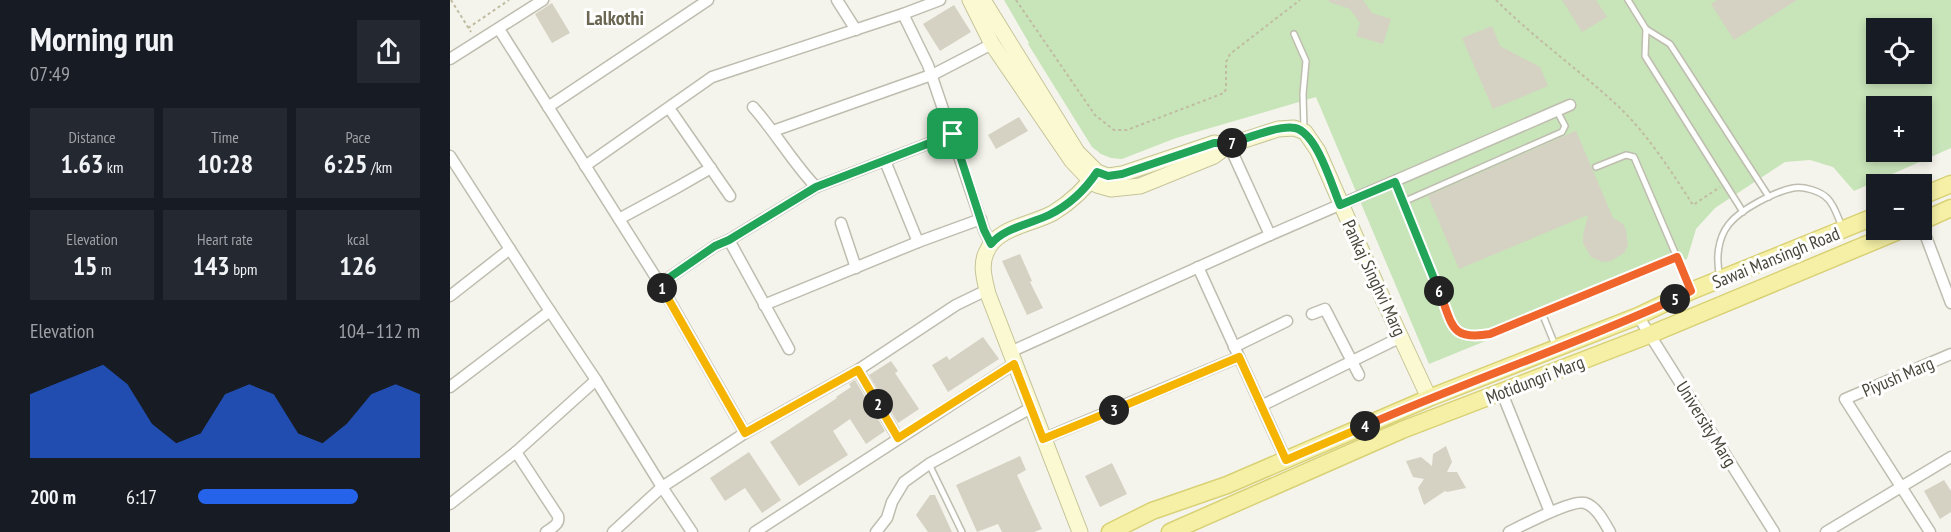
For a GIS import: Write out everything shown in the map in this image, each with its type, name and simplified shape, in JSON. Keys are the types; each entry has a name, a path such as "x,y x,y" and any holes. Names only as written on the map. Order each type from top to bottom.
{"main road":[{"path":"1932,192 1951,184"},
{"path":"1932,217 1951,208"},
{"name":"Sawai Mansingh Road","path":"1110,532 1152,512 1227,485 1429,398 1638,316 1691,291 1866,221"},
{"name":"Motidungri Marg","path":"1170,532 1402,430 1649,335 1877,240"}],"street":[{"path":"450,58 543,0"},
{"path":"548,107 708,0"},
{"path":"837,0 856,30"},
{"path":"585,166 712,77 940,0"},
{"path":"970,0 1094,176"},
{"path":"983,0 999,40"},
{"path":"903,14 931,75 984,230 991,244"},
{"path":"498,29 660,284 745,433"},
{"path":"773,131 931,75 999,40"},
{"path":"755,532 898,438 1012,358 1198,267 1570,105"},
{"path":"753,107 804,175 816,187"},
{"path":"669,108 730,196"},
{"path":"1094,176 1122,174 1214,143 1229,145 1278,129 1294,128 1305,132"},
{"name":"Pankaj Singhvi Marg","path":"1305,132 1318,151 1340,205 1429,398"},
{"path":"660,284 715,246 729,240 816,187 953,134"},
{"path":"1229,145 1270,235"},
{"path":"450,156 692,532"},
{"path":"885,161 918,242"},
{"path":"619,219 711,168"},
{"path":"450,180 460,172"},
{"path":"1080,532 987,290 983,267 986,253 997,237 1050,215 1066,205 1084,189 1094,176"},
{"path":"764,305 918,242 981,219"},
{"path":"841,223 856,268"},
{"path":"729,240 789,349"},
{"path":"1927,240 1951,303"},
{"path":"450,296 510,249"},
{"path":"1198,267 1286,460"},
{"path":"613,532 662,487 745,433 858,370 956,305 987,290"},
{"path":"1312,314 1325,309 1359,375"},
{"path":"450,387 550,311"},
{"name":"University Marg","path":"1638,316 1774,532"},
{"path":"1043,439 1237,352 1287,321"},
{"path":"1261,406 1401,337"},
{"name":"Piyush Marg","path":"1901,487 1845,399 1951,354"},
{"path":"858,370 898,438"},
{"path":"450,504 516,452 596,380"},
{"path":"1502,393 1550,512"},
{"path":"876,532 887,518 892,502 904,482 929,464 1031,408"},
{"path":"516,452 558,516 557,524 546,532"},
{"path":"1826,532 1951,457"},
{"path":"1901,487 1930,532"},
{"path":"1509,532 1550,512 1579,502 1593,508 1601,516 1610,532"}],"lane":[{"path":"1628,0 1646,29 1670,44 1769,198"},
{"path":"1646,29 1645,56 1743,212"},
{"path":"1294,34 1306,61 1303,94 1305,132"},
{"path":"1403,201 1563,132 1565,126 1557,111"},
{"path":"1596,167 1626,155 1634,157 1691,291"},
{"path":"1395,182 1455,329 1461,334 1472,337 1490,334 1677,257"},
{"path":"1720,279 1719,243 1728,225 1743,212 1794,188 1813,190 1828,199 1844,231"},
{"path":"1542,313 1556,348"},
{"path":"929,464 962,532"}],"path":[{"path":"451,0 468,28 509,0"},
{"path":"1016,0 1095,115 1114,130 1127,130 1224,93 1226,62 1230,54 1300,0"},
{"path":"1496,0 1519,23 1623,111 1663,159 1694,205 1725,184"}],"green space":[{"path":"1004,0 1951,0 1951,148 1932,156 1932,96 1866,96 1866,162 1919,162 1892,174 1866,174 1866,186 1854,191 1833,167 1810,160 1785,162 1715,208 1696,229 1687,259 1429,364 1316,97 1176,138 1122,159 1111,158 1092,147 1028,44"}],"building":[{"path":"1329,0 1363,0 1372,13 1391,19 1383,44 1356,36 1360,23 1350,9 1329,2"},
{"path":"1562,0 1596,0 1607,17 1582,32"},
{"path":"1717,0 1797,0 1734,40 1711,4"},
{"path":"552,3 570,33 552,43 535,14"},
{"path":"954,5 971,32 940,51 923,24"},
{"path":"1492,26 1500,46 1540,67 1548,86 1493,109 1462,38"},
{"path":"1019,117 1028,131 996,149 988,135"},
{"path":"1576,131 1613,218 1623,224 1626,230 1628,245 1624,253 1611,261 1603,262 1591,257 1583,243 1588,215 1459,269 1428,196"},
{"path":"1020,254 1043,308 1027,315 1002,261"},
{"path":"983,337 999,359 948,392 932,365 947,356 949,360"},
{"path":"891,361 898,371 895,373 919,409 898,423 869,375"},
{"path":"855,380 885,431 866,444 850,419 833,431 848,455 799,486 770,442 837,398 851,387 849,384"},
{"path":"1446,446 1452,462 1447,472 1457,472 1466,488 1445,491 1424,505 1418,488 1424,479 1413,477 1406,461 1421,457 1432,466 1433,454"},
{"path":"749,452 781,500 762,513 745,488 725,501 710,478"},
{"path":"1020,456 1026,470 1017,475 1042,529 1034,532 1002,532 998,524 977,532 956,485"},
{"path":"1112,463 1127,494 1100,507 1085,476"},
{"path":"1944,480 1951,491 1951,512 1940,519 1924,491"},
{"path":"930,495 935,495 952,532 928,532 916,515"}],"district":[{"name":"Lalkothi","path":"615,18"}],"route":[{"path":"1294,128 1305,132 1311,138 1340,205 1395,182 1455,329 1461,334 1472,337 1490,334 1677,257 1691,291 1638,316 1429,398 1286,460 1239,357 1043,439 1014,364 898,438 858,370 745,433 660,284 715,246 729,240 816,187 953,134 984,230 991,244 997,237 1050,215 1066,205 1087,186 1097,172 1108,176 1122,174 1214,143 1229,145 1278,129 1294,128"}]}
